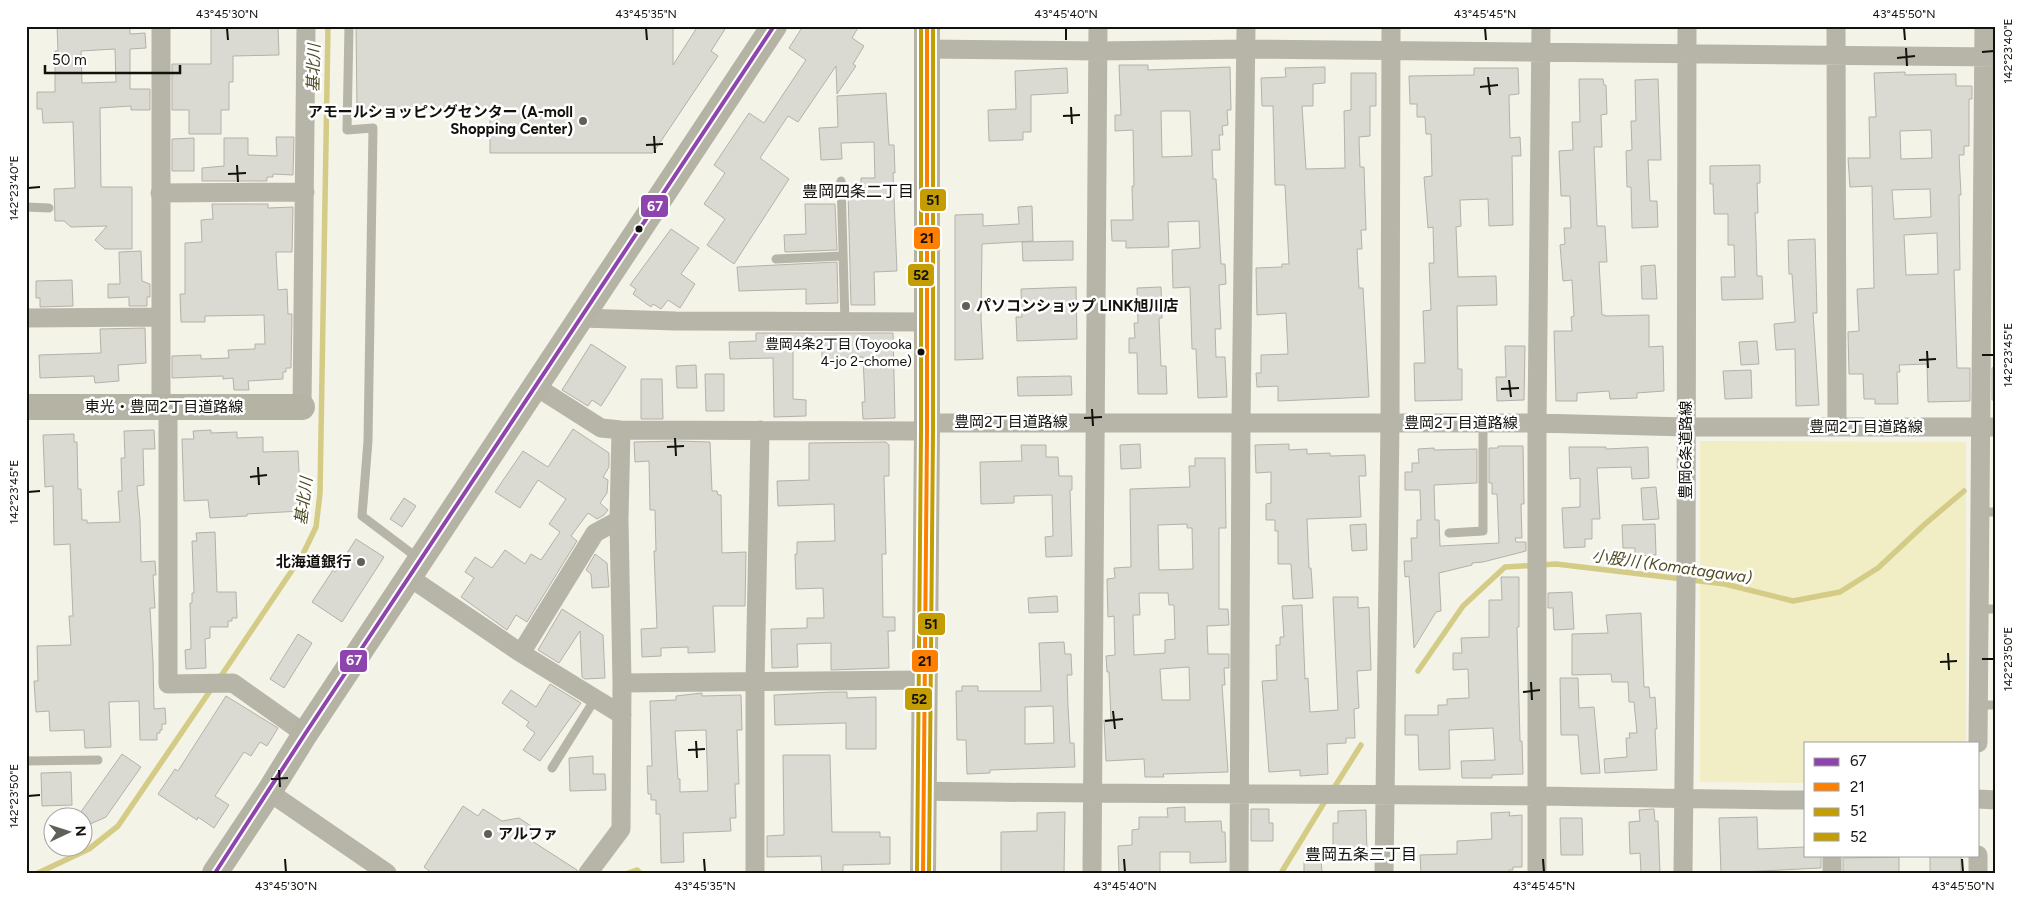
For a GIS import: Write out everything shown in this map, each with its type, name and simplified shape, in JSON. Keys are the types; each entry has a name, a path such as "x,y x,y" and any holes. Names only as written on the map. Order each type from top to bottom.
{"street":[{"path":"160,26 160,317 164,407 168,684 233,683 305,734"},
{"path":"302,407 306,26"},
{"path":"215,873 774,26"},
{"path":"1092,873 1098,26"},
{"path":"1239,873 1241,424 1246,26"},
{"path":"1384,873 1390,423 1391,26"},
{"path":"1537,873 1537,424 1541,26"},
{"name":"豊岡6条道路線","path":"1683,873 1686,590 1687,26"},
{"path":"1836,26 1837,427"},
{"path":"1978,742 1987,705 1990,57 1984,26"},
{"path":"923,873 923,680 927,427 927,38 1098,51 1246,49 1541,54 1990,57"},
{"path":"160,193 305,192"},
{"path":"26,318 160,317"},
{"path":"581,318 676,321 927,322"},
{"name":"豊岡2丁目道路線","path":"535,386 601,428 620,430 760,430 1094,422 1241,424 1483,423 1686,427 1988,427"},
{"name":"東光・豊岡2丁目道路線","path":"26,407 302,407"},
{"path":"588,873 621,828 620,430"},
{"path":"755,873 755,682 760,430"},
{"path":"521,653 596,533 619,520"},
{"path":"415,569 521,653 622,715"},
{"path":"622,683 923,680"},
{"path":"923,791 1804,800"},
{"path":"270,792 387,873"},
{"path":"1980,800 1996,800"},
{"path":"1832,856 1832,873"},
{"path":"1978,856 1978,873"}],"lane":[{"path":"349,26 347,130 373,128 368,441 362,516 415,569"},
{"path":"841,181 845,322"},
{"path":"26,207 49,208"},
{"path":"776,258 842,256"},
{"path":"1449,533 1483,532 1483,423"},
{"path":"552,768 595,699"},
{"path":"26,761 98,760"}],"shaded area":[{"path":"1700,441 1966,442 1966,742 1804,742 1804,783 1700,782"}],"building":[{"path":"57,26 130,26 130,34 145,33 146,48 130,49 130,89 150,89 150,110 131,110 131,106 100,108 101,187 132,187 132,249 105,249 95,240 107,226 71,227 64,221 55,221 54,189 75,188 73,122 43,123 42,109 37,109 37,92 55,92 55,51 58,51","holes":["115,49 116,82 82,83 81,51"]},
{"path":"211,26 278,26 279,55 233,56 233,82 229,82 229,110 221,110 221,134 189,134 189,110 172,110 172,64 211,64"},
{"name":"アモールショッピングセンター (A-moll Shopping Center)","path":"356,26 673,26 673,65 698,26 727,26 711,51 718,56 653,153 490,153 490,109 357,110"},
{"path":"803,26 859,26 852,38 864,46 853,64 856,66 837,94 836,66 798,122 788,116 760,158 789,179 734,264 707,245 725,219 704,204 725,173 714,165 749,113 764,123 806,60 789,48"},
{"path":"1119,65 1148,65 1148,70 1230,67 1231,110 1227,110 1228,125 1222,126 1223,135 1219,135 1220,150 1212,150 1213,179 1216,179 1221,264 1225,264 1226,284 1219,285 1221,329 1215,329 1216,357 1225,357 1227,397 1198,398 1196,349 1192,349 1190,287 1173,288 1172,250 1200,248 1199,221 1168,222 1169,247 1126,248 1126,241 1112,241 1111,220 1133,220 1133,130 1115,131 1115,115 1121,115","holes":["1161,111 1190,111 1192,156 1162,157"]},
{"path":"1325,67 1325,83 1313,84 1313,106 1302,106 1306,169 1345,168 1344,111 1351,110 1351,73 1376,73 1376,106 1370,106 1370,136 1359,137 1360,167 1364,167 1366,230 1361,230 1362,249 1357,249 1359,288 1363,288 1369,397 1278,401 1278,386 1257,387 1256,373 1261,373 1261,355 1288,354 1286,313 1257,315 1256,268 1282,267 1282,264 1289,264 1285,185 1275,185 1273,106 1262,106 1261,78 1286,77 1285,68"},
{"path":"1067,68 1068,93 1031,95 1031,132 1023,132 1023,140 989,141 988,110 1016,109 1015,71"},
{"path":"1474,68 1518,68 1519,94 1509,95 1510,138 1520,137 1521,156 1512,156 1513,225 1489,226 1488,199 1460,200 1461,226 1456,227 1458,277 1496,276 1497,305 1457,306 1458,369 1462,369 1462,400 1415,401 1414,363 1425,363 1423,311 1431,310 1429,263 1434,263 1433,227 1428,228 1424,177 1432,176 1431,134 1426,134 1425,117 1417,117 1417,104 1410,104 1409,76 1474,75"},
{"path":"1905,72 1905,75 1956,74 1956,86 1972,86 1972,99 1969,99 1969,146 1964,146 1964,155 1959,155 1961,195 1959,195 1960,270 1954,270 1957,368 1970,368 1970,401 1928,402 1927,364 1899,365 1900,372 1897,372 1898,404 1875,404 1875,399 1864,399 1863,374 1849,374 1848,332 1859,331 1857,289 1874,288 1872,186 1850,187 1848,158 1870,158 1869,117 1876,117 1874,73","holes":["1931,130 1932,158 1901,159 1900,131","1930,189 1931,217 1894,219 1892,190","1937,233 1938,274 1906,275 1904,235"]},
{"path":"1579,79 1603,79 1604,85 1606,85 1607,114 1601,115 1602,147 1594,147 1597,226 1605,226 1607,262 1599,262 1602,315 1649,315 1649,347 1663,346 1664,391 1637,393 1637,398 1610,399 1609,391 1577,393 1577,401 1556,401 1554,331 1572,331 1571,317 1574,316 1572,280 1563,281 1560,245 1565,244 1564,228 1571,228 1570,196 1561,196 1559,151 1573,150 1572,122 1580,122"},
{"path":"1658,79 1661,160 1648,160 1650,201 1657,201 1658,227 1632,228 1631,187 1627,187 1626,151 1632,150 1631,121 1636,121 1635,80"},
{"path":"886,93 889,145 894,145 895,173 893,173 897,271 874,272 875,305 851,305 848,191 861,191 861,178 875,178 874,142 841,143 842,159 821,160 819,128 838,127 837,96"},
{"path":"276,137 294,137 293,175 273,174 273,177 267,177 267,181 202,181 202,168 224,166 224,138 248,138 248,155 277,156"},
{"path":"194,138 194,171 172,171 172,139"},
{"path":"1760,165 1760,183 1757,183 1758,213 1755,213 1757,276 1762,276 1763,299 1722,300 1721,277 1735,277 1734,245 1728,245 1728,214 1714,214 1710,166"},
{"path":"212,204 268,204 268,208 293,207 292,252 276,252 278,290 287,289 288,314 292,314 291,368 286,368 286,372 283,372 283,379 248,381 249,390 234,390 233,378 223,379 223,376 172,378 172,356 201,355 201,359 229,358 228,350 255,349 255,344 265,344 264,315 205,316 205,322 181,322 180,294 185,294 185,243 202,242 201,220 213,219"},
{"path":"805,204 835,204 837,250 785,252 784,235 806,234"},
{"path":"1032,206 1033,241 982,244 981,318 983,359 955,360 955,215 983,214 983,226 1019,224 1018,207"},
{"path":"671,229 699,248 681,274 695,284 680,308 668,300 661,309 653,304 651,307 633,294 636,289 630,285"},
{"path":"1815,239 1817,313 1813,313 1819,405 1796,406 1795,349 1776,350 1774,324 1795,322 1792,274 1789,274 1788,240"},
{"path":"1073,241 1073,260 1023,261 1022,242"},
{"path":"141,251 142,281 150,284 150,297 147,297 147,306 129,306 129,297 108,298 108,284 120,284 119,252"},
{"path":"837,262 838,303 806,304 806,289 739,291 737,267"},
{"path":"1655,265 1657,299 1642,299 1641,266"},
{"path":"72,280 73,306 40,307 40,298 36,298 36,281"},
{"path":"1076,287 1077,339 1017,341 1016,317 1022,317 1021,289"},
{"path":"1161,287 1162,318 1159,318 1161,366 1166,366 1167,394 1138,394 1137,353 1129,353 1129,338 1135,338 1134,323 1138,323 1137,288"},
{"path":"145,328 146,363 118,365 119,381 95,383 94,376 40,378 39,355 101,353 100,329"},
{"path":"756,333 893,333 895,418 863,419 862,402 865,402 863,357 822,359 822,348 793,348 793,399 806,400 806,416 774,417 773,358 730,359 729,342 756,341"},
{"path":"1757,341 1759,364 1741,365 1739,342"},
{"path":"591,344 626,367 601,406 592,400 588,406 562,390"},
{"path":"1505,346 1525,346 1524,400 1497,401 1496,377 1506,377"},
{"path":"696,365 697,388 677,388 676,366"},
{"path":"1996,367 1996,400 1992,400 1992,368"},
{"path":"1751,370 1752,398 1725,399 1723,371"},
{"path":"705,374 724,374 724,411 706,411"},
{"path":"1071,376 1072,395 1018,396 1017,377"},
{"path":"641,379 662,379 663,419 641,419"},
{"path":"573,429 609,453 609,467 603,477 608,480 607,493 600,503 608,510 597,519 588,513 571,536 577,541 527,622 516,615 507,630 461,597 474,578 465,572 475,557 492,568 505,550 525,564 531,554 541,560 560,532 549,524 566,499 538,480 520,508 495,492 523,451 548,467"},
{"path":"154,430 155,449 143,449 144,485 137,486 141,562 155,561 156,575 153,575 155,608 150,608 154,709 165,708 166,724 162,724 162,730 160,730 160,733 157,733 157,740 140,740 139,701 109,702 111,747 85,748 84,730 50,731 49,711 36,712 34,681 38,681 37,646 71,645 69,616 73,616 70,544 54,545 53,486 45,487 43,435 74,434 74,442 77,442 78,489 81,489 82,520 87,520 87,523 120,522 118,491 122,491 121,458 125,458 124,431"},
{"path":"211,430 211,433 237,432 237,438 263,437 263,452 298,451 301,511 210,518 208,500 184,501 182,439 194,439 193,431"},
{"path":"634,442 710,442 712,491 717,491 718,495 721,495 722,553 746,552 745,606 713,606 715,652 688,653 688,647 661,648 661,656 642,657 641,629 657,628 654,551 656,551 655,510 650,510 649,461 635,462"},
{"path":"886,442 889,445 889,476 884,476 886,554 882,554 883,617 895,617 895,631 888,631 889,668 831,670 831,643 797,644 798,667 772,668 771,629 807,628 807,618 824,618 823,588 796,589 795,554 797,554 797,542 835,541 834,504 778,506 777,481 809,480 809,443"},
{"path":"1140,444 1141,468 1121,469 1120,445"},
{"path":"1289,444 1289,450 1307,449 1307,454 1330,453 1330,456 1365,455 1366,476 1359,476 1361,517 1307,519 1309,568 1311,568 1313,598 1293,599 1291,564 1278,564 1278,531 1275,531 1275,520 1266,520 1266,504 1271,503 1271,472 1256,473 1255,445"},
{"path":"1021,445 1046,445 1046,457 1058,457 1059,476 1072,476 1072,490 1070,490 1072,556 1046,557 1045,537 1053,536 1052,495 1014,496 1014,503 981,504 980,462 1022,461"},
{"path":"1498,446 1523,446 1524,504 1521,504 1522,538 1515,538 1516,542 1526,542 1526,551 1472,563 1472,565 1439,573 1441,611 1436,612 1414,648 1409,576 1405,577 1404,561 1412,561 1411,538 1417,538 1417,520 1421,520 1420,490 1405,490 1405,472 1412,472 1412,463 1419,463 1418,449 1477,449 1477,483 1434,485 1435,520 1439,520 1440,546 1499,543 1497,494 1492,494 1492,483 1489,483 1489,448 1498,448"},
{"path":"1569,447 1606,447 1606,449 1648,447 1649,478 1632,479 1631,467 1597,468 1600,519 1592,519 1592,539 1585,539 1585,547 1564,548 1562,508 1580,507 1580,478 1570,479"},
{"path":"1195,458 1225,458 1226,528 1219,528 1219,609 1228,609 1229,625 1207,626 1208,654 1229,654 1229,668 1224,668 1225,685 1222,685 1228,772 1163,774 1164,777 1145,777 1144,759 1106,761 1104,720 1111,720 1109,672 1107,672 1106,656 1115,655 1114,616 1108,617 1107,579 1115,578 1114,568 1131,567 1130,489 1190,487 1189,466 1195,466","holes":["1187,524 1187,528 1192,528 1193,569 1159,570 1158,525","1139,593 1168,593 1169,605 1174,605 1175,639 1165,640 1165,653 1134,655 1133,615 1140,615","1189,667 1190,700 1162,700 1160,669"]},
{"path":"1656,487 1659,519 1643,520 1641,488"},
{"path":"404,498 416,506 402,527 390,519"},
{"path":"1366,524 1367,550 1352,551 1350,525"},
{"path":"1655,524 1656,555 1635,556 1635,548 1623,548 1622,525"},
{"path":"215,532 217,592 236,592 237,618 232,618 232,621 228,621 228,627 210,627 210,638 205,639 206,668 186,669 185,650 191,649 190,603 192,603 192,593 194,593 192,541 197,541 196,533"},
{"path":"356,539 384,557 342,622 312,602 333,570 335,572"},
{"path":"595,554 607,563 609,587 592,588 591,574 586,570"},
{"path":"1501,577 1519,577 1519,627 1517,627 1520,741 1522,741 1523,774 1492,775 1492,778 1462,778 1461,761 1495,760 1493,728 1449,730 1450,769 1419,770 1418,735 1405,735 1405,715 1438,715 1438,705 1447,705 1447,699 1469,698 1468,669 1453,670 1453,653 1462,653 1461,638 1489,637 1489,600 1502,600"},
{"path":"1572,592 1574,629 1554,630 1553,608 1548,608 1548,593"},
{"path":"1057,596 1058,612 1029,613 1028,598"},
{"path":"1333,597 1358,597 1358,608 1369,607 1371,670 1357,671 1359,708 1354,709 1355,738 1346,738 1346,743 1327,744 1328,774 1300,776 1300,770 1269,772 1262,681 1277,680 1276,645 1280,645 1280,637 1284,637 1282,606 1302,605 1305,679 1308,678 1310,712 1338,710"},
{"path":"562,609 603,635 605,678 585,679 582,677 580,631 559,663 538,650"},
{"path":"1641,613 1644,687 1649,687 1650,698 1655,697 1657,770 1605,773 1604,759 1627,757 1626,738 1630,738 1629,733 1637,733 1634,702 1629,702 1628,682 1612,682 1611,674 1572,675 1572,634 1608,633 1606,615"},
{"path":"298,634 312,643 284,688 270,679"},
{"path":"1064,642 1065,654 1071,654 1072,675 1067,675 1068,706 1070,743 1074,743 1075,767 990,770 990,773 967,774 966,740 957,740 956,691 962,691 962,686 978,686 978,691 1041,691 1039,643","holes":["1053,706 1054,743 1025,744 1025,707"]},
{"path":"1560,678 1578,678 1579,708 1594,707 1600,773 1581,774 1578,735 1561,735"},
{"path":"550,684 581,703 540,761 523,750 535,733 526,726 529,722 502,703 511,690 536,707"},
{"path":"847,692 847,698 876,697 876,749 846,749 846,723 775,725 774,695"},
{"path":"702,693 702,696 741,695 742,730 737,730 739,784 735,784 736,818 730,818 731,831 683,833 684,862 661,863 660,814 656,814 656,800 651,800 651,794 648,794 647,766 652,766 650,701 676,700 676,696","holes":["706,730 708,791 680,792 675,731"]},
{"path":"226,696 278,728 267,746 260,742 251,756 244,752 215,796 229,805 214,828 198,817 197,820 158,794 175,769 178,771"},
{"path":"122,754 141,767 106,817 92,823 92,806 85,806"},
{"path":"783,755 830,755 832,832 880,832 880,837 890,837 890,864 843,865 843,873 822,873 821,856 767,857 767,836 784,835"},
{"path":"593,756 593,774 605,774 606,790 570,791 569,758"},
{"path":"71,772 72,805 42,806 41,773"},
{"name":"アルファ","path":"463,806 478,816 483,809 502,821 519,818 531,826 532,841 577,870 577,873 432,873 424,867"},
{"path":"1185,807 1185,822 1221,821 1222,832 1225,832 1226,862 1190,863 1190,852 1160,852 1160,873 1119,873 1118,846 1132,845 1132,830 1139,829 1139,817 1168,817 1167,808"},
{"path":"1251,809 1269,809 1269,823 1273,823 1273,841 1251,841"},
{"path":"1654,809 1655,821 1658,821 1660,873 1641,873 1640,853 1630,854 1629,822 1640,821 1639,810"},
{"path":"1366,810 1367,854 1333,856 1333,823 1338,823 1338,811"},
{"path":"1065,812 1064,873 1001,873 1001,832 1037,831 1037,813"},
{"path":"1510,812 1509,816 1522,815 1522,867 1513,867 1513,870 1509,870 1509,873 1421,873 1420,855 1457,854 1457,841 1492,839 1491,813"},
{"path":"1757,817 1758,849 1804,847 1804,856 1821,856 1821,868 1721,873 1719,818"},
{"path":"1560,818 1582,818 1583,855 1561,855"},
{"path":"1930,856 1961,856 1961,873 1930,873"},
{"path":"1899,857 1899,873 1843,873 1843,858"},
{"path":"1321,858 1322,873 1304,873 1304,859"}],"waterway":[{"name":"基北川","path":"219,679 303,554 316,527 320,493 328,26"},
{"name":"小股川 (Komatagawa)","path":"1418,671 1463,606 1505,567 1556,564 1725,584 1793,601 1840,592 1878,568 1964,491"},
{"name":"基北川","path":"38,873 89,849 118,826 212,688"},
{"name":"小股川 (Komatagawa)","path":"1332,791 1361,745"},
{"name":"小股川 (Komatagawa)","path":"1281,873 1327,798"},
{"name":"小股川 (Komatagawa)","path":"628,873 637,870 640,873"}],"transit line":[{"name":"67","path":"215,873 774,26"},
{"name":"52","path":"917,873 921,431 921,26"},
{"name":"21","path":"923,873 927,431 927,26"},
{"name":"51","path":"929,873 933,431 933,26"}],"place":[{"name":"アモールショッピングセンター (A-moll Shopping Center)","path":"583,121"},
{"name":"パソコンショップ LINK旭川店","path":"966,306"},
{"name":"豊岡4条2丁目 (Toyooka 4-jo 2-chome)","path":"921,352"},
{"name":"北海道銀行","path":"361,562"},
{"name":"アルファ","path":"488,834"}],"district":[{"name":"豊岡四条二丁目","path":"858,191"},
{"name":"豊岡五条三丁目","path":"1361,854"}]}
